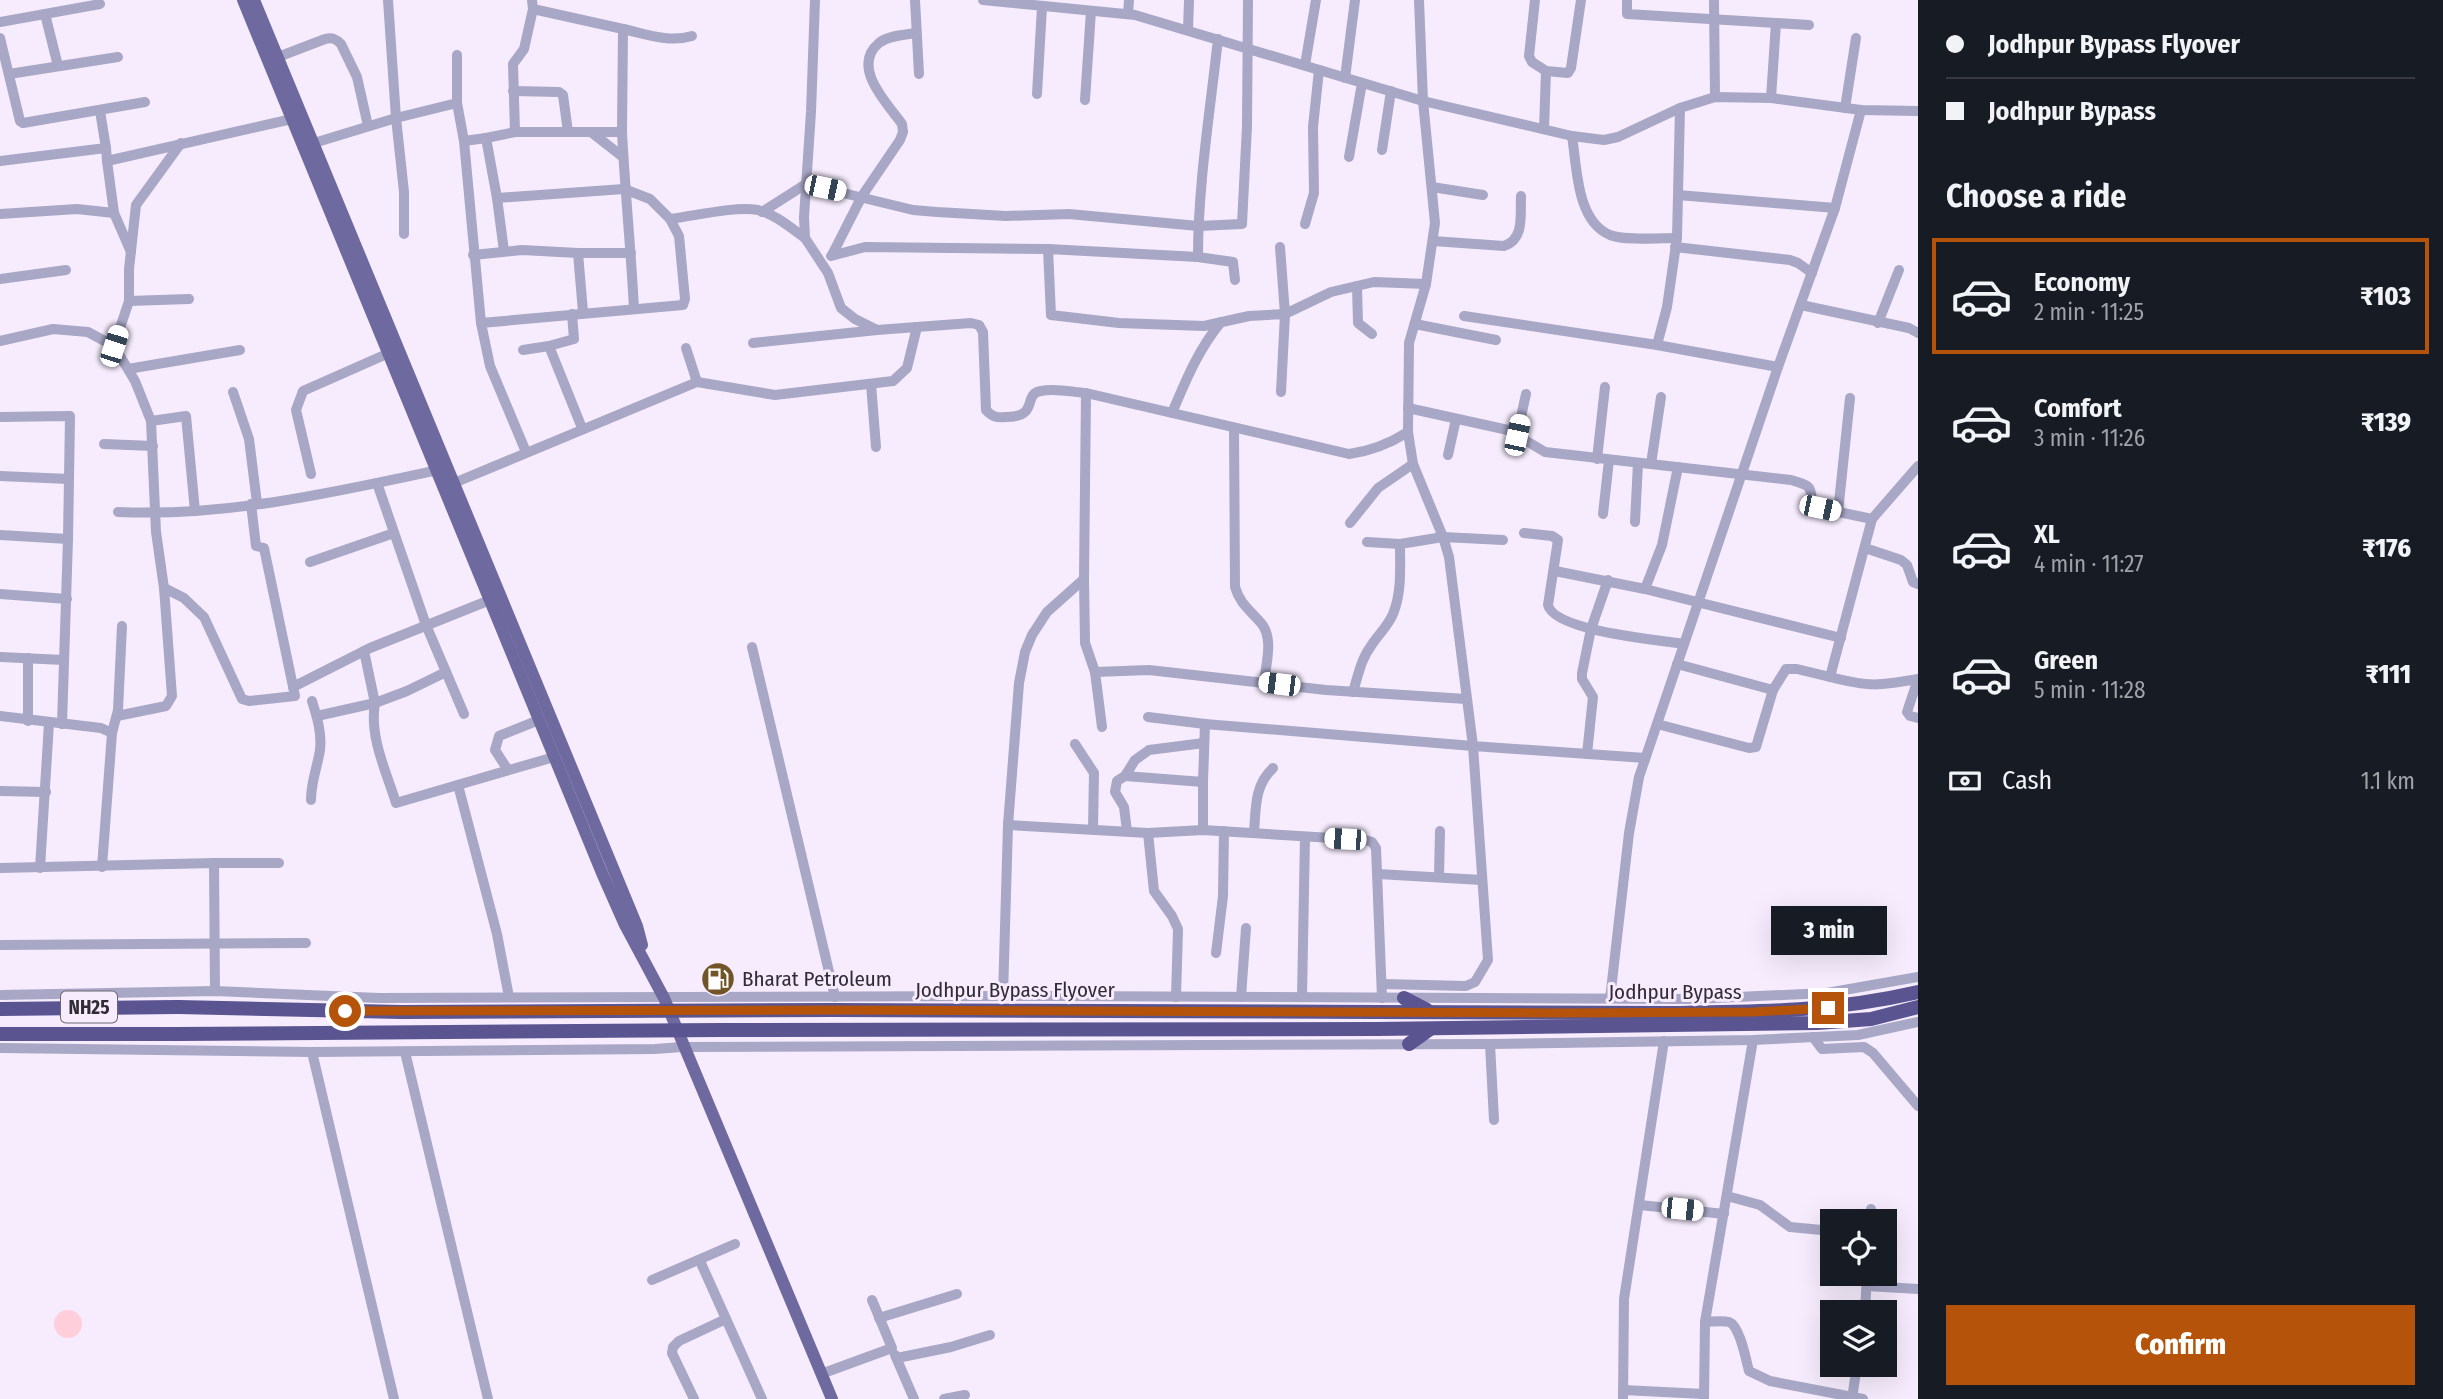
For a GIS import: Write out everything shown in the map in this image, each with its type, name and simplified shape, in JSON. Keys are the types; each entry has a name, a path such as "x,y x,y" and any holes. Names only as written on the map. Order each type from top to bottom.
{"highway":[{"name":"Jodhpur Bypass","path":"1431,1012 1805,1011 1873,1003 1918,992"},
{"path":"1404,998 1431,1012"},
{"name":"Jodhpur Bypass","path":"1430,1029 1817,1023 1871,1019 1918,1006"},
{"name":"Jodhpur Bypass Flyover","path":"0,1009 178,1007 401,1012 1431,1012"},
{"path":"1409,1044 1430,1029"},
{"name":"Jodhpur Bypass Flyover","path":"0,1034 1430,1029"}],"main road":[{"path":"243,0 390,353 442,469 454,483 637,926 645,960"},
{"path":"254,0 314,142 538,720 616,904 664,998 682,1047 832,1399"}],"street":[{"path":"388,0 404,192 404,234"},
{"path":"805,238 815,0"},
{"path":"915,0 919,74"},
{"path":"983,0 1029,3 1042,7 1077,5 1091,11 1128,14 1423,101 1572,136 1604,139 1618,137 1680,108 1715,97 1771,98 1861,110 1918,111"},
{"path":"1128,14 1129,0"},
{"path":"1188,30 1189,0"},
{"path":"762,212 806,184 913,210 1006,216 1069,214 1198,226 1242,224 1247,126 1248,0"},
{"path":"1305,65 1316,0"},
{"path":"1345,78 1354,0"},
{"path":"1382,984 1466,986 1475,982 1488,960 1474,746 1448,557 1443,537 1413,464 1408,432 1409,343 1426,284 1435,223 1423,101 1419,0"},
{"path":"1535,0 1529,56 1532,62 1546,71 1563,74 1568,73 1571,68 1581,0"},
{"path":"1627,0 1627,15 1810,25"},
{"path":"1714,0 1715,97"},
{"path":"0,22 100,4"},
{"path":"515,132 513,64 524,49 532,5 668,38 682,39 692,36"},
{"path":"1037,94 1042,7"},
{"path":"1086,100 1091,11"},
{"path":"45,14 58,66"},
{"path":"1771,98 1776,23"},
{"path":"623,29 624,189 634,309"},
{"path":"832,256 862,196 903,132 902,124 874,86 869,74 872,53 878,43 888,38 916,33"},
{"path":"278,57 325,38 332,37 337,40 357,77 368,125"},
{"path":"0,38 20,121 23,123 145,102"},
{"path":"1844,108 1856,38"},
{"path":"1198,257 1198,204 1204,173 1218,39"},
{"path":"457,55 457,103 464,141 481,323 490,366 526,452"},
{"path":"9,74 118,57"},
{"path":"1305,224 1314,193 1313,127 1319,70"},
{"path":"1544,129 1546,71"},
{"path":"1349,157 1362,83"},
{"path":"513,91 559,92 563,95 568,132"},
{"path":"1382,150 1391,91"},
{"path":"314,142 368,125 457,103"},
{"path":"1657,345 1667,307 1676,242 1680,108"},
{"path":"1610,999 1635,792 1741,474 1835,208 1861,110"},
{"path":"100,111 114,213 131,252"},
{"path":"107,161 292,119"},
{"path":"464,141 515,132 622,132"},
{"path":"591,132 623,156"},
{"path":"1572,136 1582,200 1587,212 1600,228 1610,235 1676,242 1790,260 1812,273"},
{"path":"486,138 504,251"},
{"path":"114,346 129,301 136,205 181,143"},
{"path":"0,161 106,148"},
{"path":"1432,187 1483,195"},
{"path":"481,323 683,305 685,299 682,248 670,219 650,199 624,189 497,198"},
{"path":"1678,195 1835,208"},
{"path":"1433,240 1504,246 1513,243 1520,226 1521,196"},
{"path":"0,214 77,209 114,213"},
{"path":"670,219 739,210 762,212 805,238 828,273 841,308 877,330"},
{"path":"820,260 865,247 1048,249 1198,257 1233,262 1235,280"},
{"path":"1280,247 1285,314 1282,392"},
{"path":"1048,249 1051,315 1119,323 1204,326 1249,316 1285,314 1331,292 1374,282 1426,284"},
{"path":"473,256 522,250 631,253"},
{"path":"523,350 574,339 578,253"},
{"path":"0,279 66,270"},
{"path":"1878,323 1899,270"},
{"path":"1357,286 1358,323 1372,334"},
{"path":"129,301 189,299"},
{"path":"1801,305 1909,328 1918,333"},
{"path":"1464,316 1657,345 1778,367"},
{"path":"1172,414 1193,363 1204,343 1222,321"},
{"path":"753,343 971,323 982,328 986,410 994,417 1020,417 1026,413 1032,397 1040,391 1086,393 1349,454 1367,452 1408,432"},
{"path":"1415,324 1496,340"},
{"path":"454,483 697,382 775,395 893,381 907,368 918,327"},
{"path":"0,341 53,329 88,332 114,346 135,381 151,421 172,699 166,706 117,716"},
{"path":"549,346 582,428"},
{"path":"686,348 697,382"},
{"path":"128,369 240,350"},
{"path":"311,474 296,410 303,391 390,353"},
{"path":"871,384 876,447"},
{"path":"1603,514 1605,387"},
{"path":"164,588 184,598 204,617 242,699 250,701 295,696 264,548 256,546 249,439 233,391"},
{"path":"1086,393 1085,643 1095,671 1102,727"},
{"path":"1517,435 1526,394"},
{"path":"1651,464 1661,397"},
{"path":"1838,512 1850,398"},
{"path":"1408,408 1508,430 1545,452 1791,480 1804,484 1813,494 1814,506 1872,519"},
{"path":"0,416 69,416 62,723"},
{"path":"151,421 186,416 195,511"},
{"path":"1448,455 1456,419"},
{"path":"1234,428 1235,587 1238,598 1263,625 1267,635 1264,682"},
{"path":"104,444 153,446"},
{"path":"1635,522 1638,463"},
{"path":"1350,523 1378,488 1413,464"},
{"path":"1830,677 1872,519 1918,466"},
{"path":"1645,589 1662,545 1678,467"},
{"path":"118,512 156,514 195,511 323,495 442,469"},
{"path":"0,477 69,479"},
{"path":"377,483 426,625 464,713"},
{"path":"310,562 394,533"},
{"path":"1524,533 1552,536 1558,540 1548,605 1550,610 1591,629 1684,644"},
{"path":"0,535 68,539"},
{"path":"1367,542 1400,544 1443,537 1503,540"},
{"path":"1353,692 1369,647 1385,627 1396,603 1400,544"},
{"path":"1865,548 1901,560 1907,565 1913,582 1918,584"},
{"path":"1555,571 1608,580 1842,638"},
{"path":"1003,996 1008,825 1019,683 1025,652 1047,612 1084,579"},
{"path":"1587,754 1593,697 1582,676 1591,629 1608,580"},
{"path":"0,594 66,599"},
{"path":"293,687 364,652 490,600"},
{"path":"102,867 112,733 117,716 122,626"},
{"path":"752,647 835,997"},
{"path":"364,652 375,703 373,724 377,744 396,803 554,757"},
{"path":"0,657 64,660"},
{"path":"28,658 28,721"},
{"path":"1677,664 1773,690"},
{"path":"1657,724 1749,748 1756,747 1773,690 1786,669 1875,686 1918,679 1907,712 1918,718"},
{"path":"1095,671 1149,670 1353,692 1466,699"},
{"path":"317,716 375,703 446,672"},
{"path":"311,800 311,782 320,753 317,716 312,701"},
{"path":"0,716 102,728 112,733"},
{"path":"1148,717 1205,724 1645,758"},
{"path":"508,770 495,750 499,736 538,720"},
{"path":"40,868 49,723"},
{"path":"1203,830 1205,724"},
{"path":"1125,776 1135,760 1149,750 1204,743"},
{"path":"1075,744 1094,773 1093,829"},
{"path":"1254,833 1258,792 1263,778 1273,768"},
{"path":"1127,831 1124,807 1114,786 1121,777 1203,782"},
{"path":"458,785 497,934 509,997"},
{"path":"0,791 46,792"},
{"path":"1008,825 1148,833 1203,830 1372,842 1376,848 1378,874 1382,998"},
{"path":"1216,953 1222,906 1224,831"},
{"path":"1440,831 1440,877"},
{"path":"1148,833 1154,891 1178,929 1176,997"},
{"path":"1302,997 1305,836"},
{"path":"214,863 215,991"},
{"path":"0,868 279,863"},
{"path":"1378,874 1482,880"},
{"path":"1241,997 1246,928"},
{"path":"0,945 306,943"},
{"path":"0,995 215,991 379,998 1003,996 1693,999 1827,993 1918,977"},
{"path":"0,1048 405,1052 682,1047 1490,1044 1752,1040 1857,1035 1918,1023"},
{"path":"1813,1037 1822,1049 1864,1047 1873,1053 1918,1106"},
{"path":"1664,1041 1624,1299 1623,1394 1704,1397 1705,1322 1752,1040"},
{"path":"1490,1044 1494,1119"},
{"path":"312,1052 394,1399"},
{"path":"405,1052 488,1399"},
{"path":"1727,1196 1760,1205 1790,1227 1820,1230"},
{"path":"1640,1205 1724,1214"},
{"path":"652,1280 735,1244"},
{"path":"700,1261 762,1399"},
{"path":"1866,1300 1867,1286 1918,1289"},
{"path":"879,1318 957,1294"},
{"path":"872,1300 914,1399"},
{"path":"694,1399 672,1353 673,1347 679,1341 726,1319"},
{"path":"1705,1322 1728,1322 1733,1325 1739,1335 1749,1371 1769,1381 1856,1398 1857,1377"},
{"path":"821,1374 894,1353 958,1345 990,1335"},
{"path":"944,1399 965,1395"}],"shaded area":[{"path":"68,1310 78,1314 82,1324 78,1334 68,1338 58,1334 54,1324 58,1314"}],"place":[{"name":"Bharat Petroleum","path":"718,979"}],"route":[{"path":"345,1011 1562,1013 1753,1012 1828,1008"}]}
